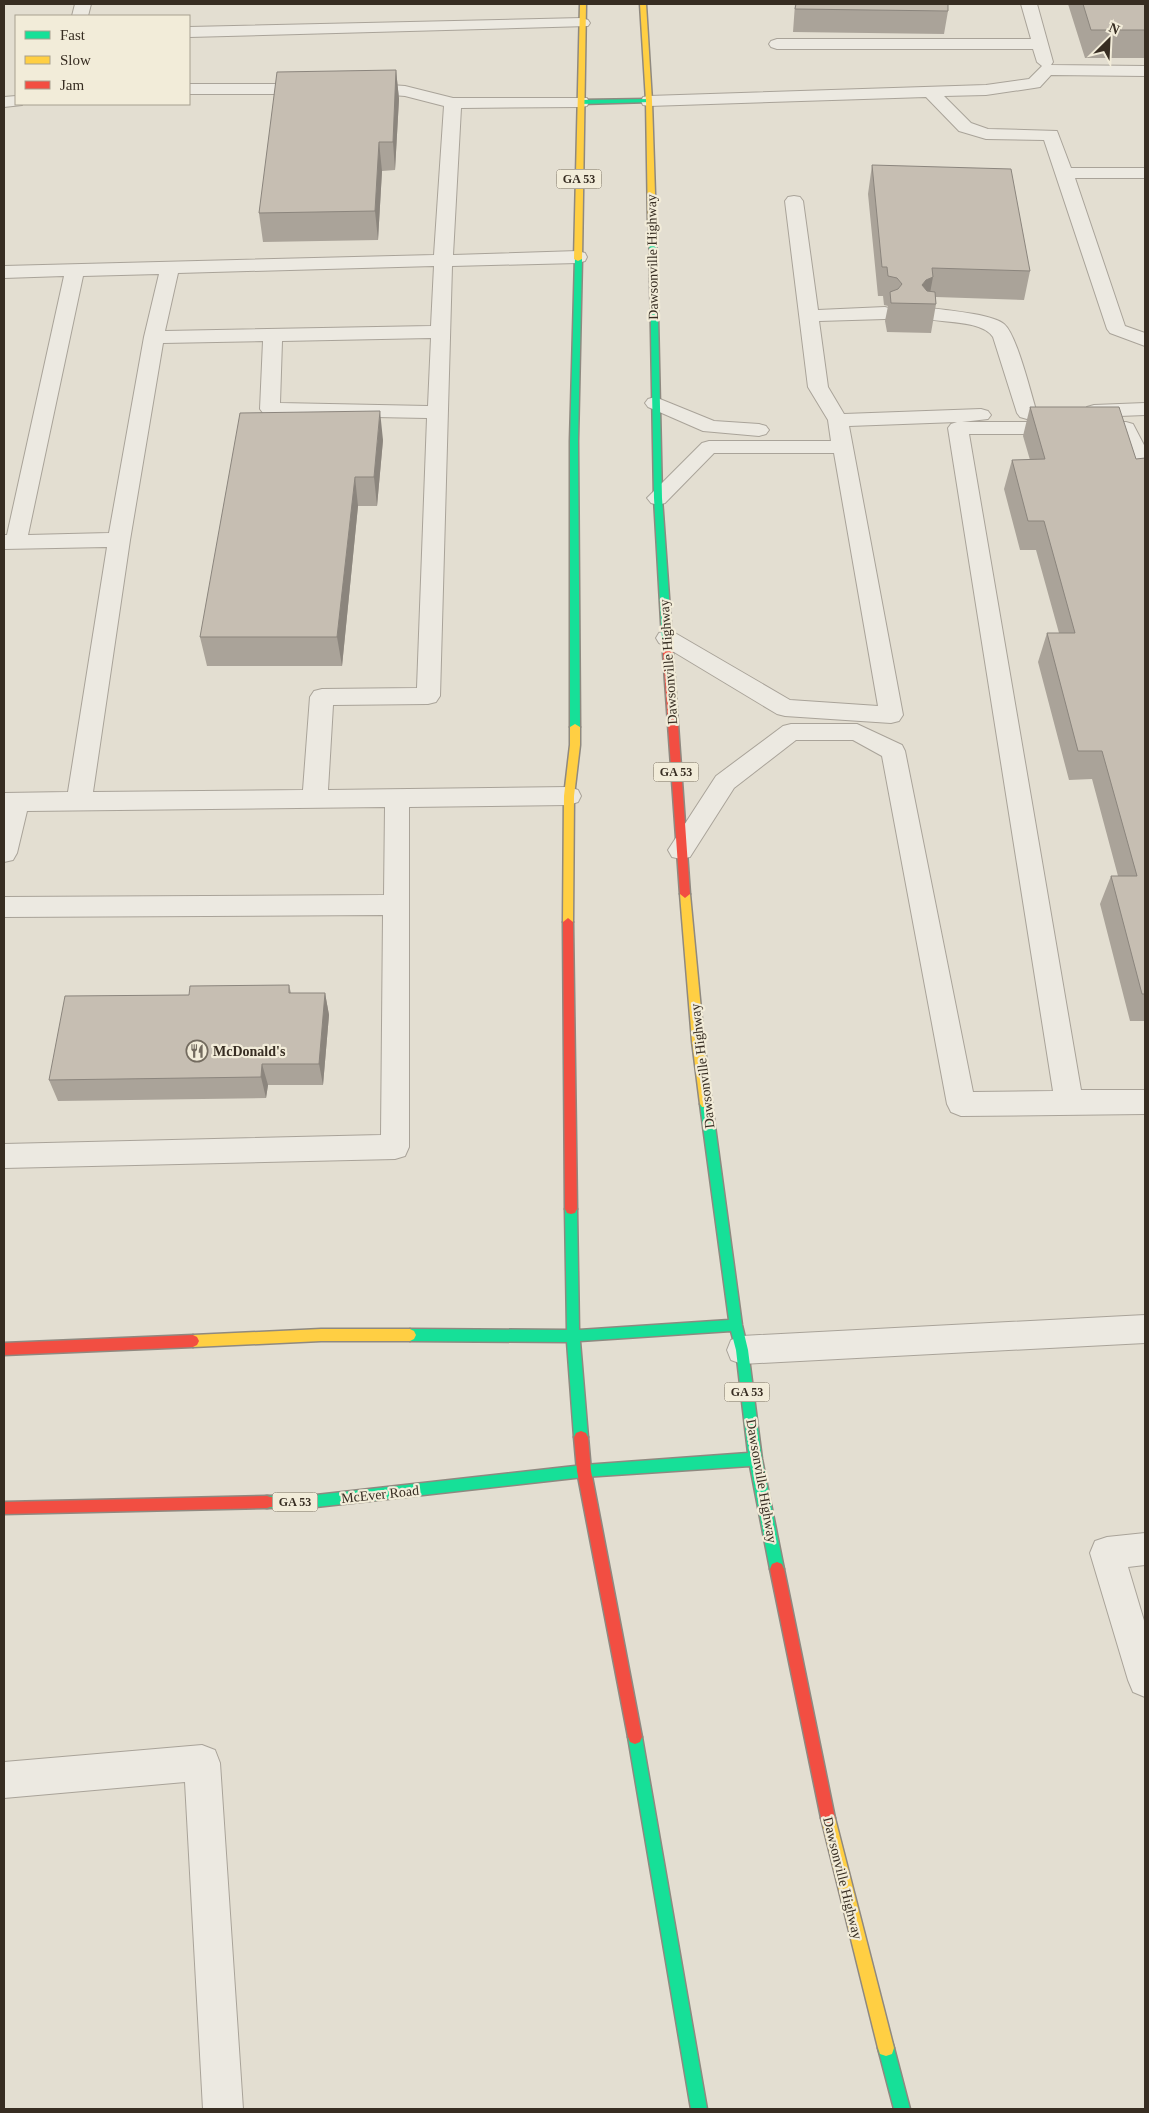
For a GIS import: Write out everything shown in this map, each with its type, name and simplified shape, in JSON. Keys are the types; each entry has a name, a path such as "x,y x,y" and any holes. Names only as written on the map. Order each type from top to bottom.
{"main road":[{"name":"GA 53","path":"573,1336 568,981 569,796 575,739 574,441 582,4"},
{"name":"Dawsonville Highway","path":"643,4 649,101 658,498 681,850 698,1042 755,1459 830,1824 902,2109"},
{"path":"581,102 649,101"},
{"path":"4,1349 321,1335 739,1337"},
{"path":"573,1336 584,1471 641,1768 699,2109"},
{"name":"McEver Road","path":"4,1508 316,1501 584,1471 755,1459"}],"lane":[{"path":"1029,4 1047,70"},
{"path":"190,32 397,19 582,23"},
{"path":"777,44 1040,44"},
{"path":"649,101 986,90 1034,83 1047,70 1145,71"},
{"path":"346,88 404,91 453,103 581,102"},
{"path":"190,89 326,89"},
{"path":"930,92 965,127 986,134 1050,135 1117,330 1145,340"},
{"path":"316,798 322,697 428,696 443,261 453,103"},
{"path":"1064,173 1145,174"},
{"path":"667,638 785,708 891,716 841,434 818,387 794,201"},
{"path":"4,272 578,257"},
{"path":"79,801 119,540 154,337 170,268"},
{"path":"75,270 10,542 119,540"},
{"path":"808,316 885,314"},
{"path":"929,314 969,319 997,328 1003,337 1027,413"},
{"path":"154,337 441,332"},
{"path":"273,335 270,409 438,412"},
{"path":"655,403 710,427 841,434"},
{"path":"658,498 709,447 1027,413 1145,409"},
{"path":"1069,1102 958,428 1126,428 1145,468"},
{"path":"681,850 725,782 790,732 857,732 893,751 961,1104 1145,1102"},
{"path":"4,853 10,801 569,796"},
{"path":"4,1156 395,1147 397,798"},
{"path":"4,908 396,905"},
{"path":"739,1337 1145,1329"},
{"path":"1145,1549 1107,1553 1145,1680"},
{"path":"4,1780 202,1763 223,2109"}],"building":[{"path":"796,4 948,4 948,11 795,9"},
{"path":"1083,4 1145,4 1145,30 1091,30"},
{"path":"396,70 393,142 379,142 375,211 259,213 277,72"},
{"path":"872,165 1011,169 1030,271 932,268 933,277 926,280 922,285 927,291 935,292 936,304 891,303 890,292 898,289 902,284 897,278 888,276 887,267 882,267"},
{"path":"1030,407 1119,407 1136,459 1145,458 1145,994 1142,994 1111,876 1137,876 1102,751 1078,751 1047,633 1075,633 1044,521 1028,521 1012,460 1045,459"},
{"path":"380,411 374,477 355,477 337,637 200,637 240,413"},
{"name":"McDonald's","path":"289,985 289,993 325,993 319,1064 262,1064 261,1077 49,1080 65,996 189,995 190,986"}],"traffic: fast":[{"path":"581,102 649,101"},
{"path":"652,225 658,498 667,639"},
{"path":"575,727 574,441 578,259"},
{"path":"706,1104 736,1325 742,1350 755,1459 777,1569"},
{"path":"571,1209 573,1336 581,1437"},
{"path":"410,1335 573,1336 736,1325"},
{"path":"267,1502 316,1501 584,1471 755,1459"},
{"path":"635,1737 699,2109"},
{"path":"886,2048 902,2109"}],"traffic: slow":[{"path":"578,259 583,4"},
{"path":"643,4 649,101 652,225"},
{"path":"568,922 569,796 575,745 575,727"},
{"path":"685,894 698,1041 706,1104"},
{"path":"193,1341 321,1335 410,1335"},
{"path":"828,1818 886,2048"}],"traffic: jam":[{"path":"667,639 685,894"},
{"path":"568,922 571,1209"},
{"path":"4,1349 193,1341"},
{"path":"581,1437 584,1471 635,1737"},
{"path":"4,1508 267,1502"},
{"path":"777,1569 828,1818"}],"place":[{"name":"McDonald's","path":"197,1051"}]}
